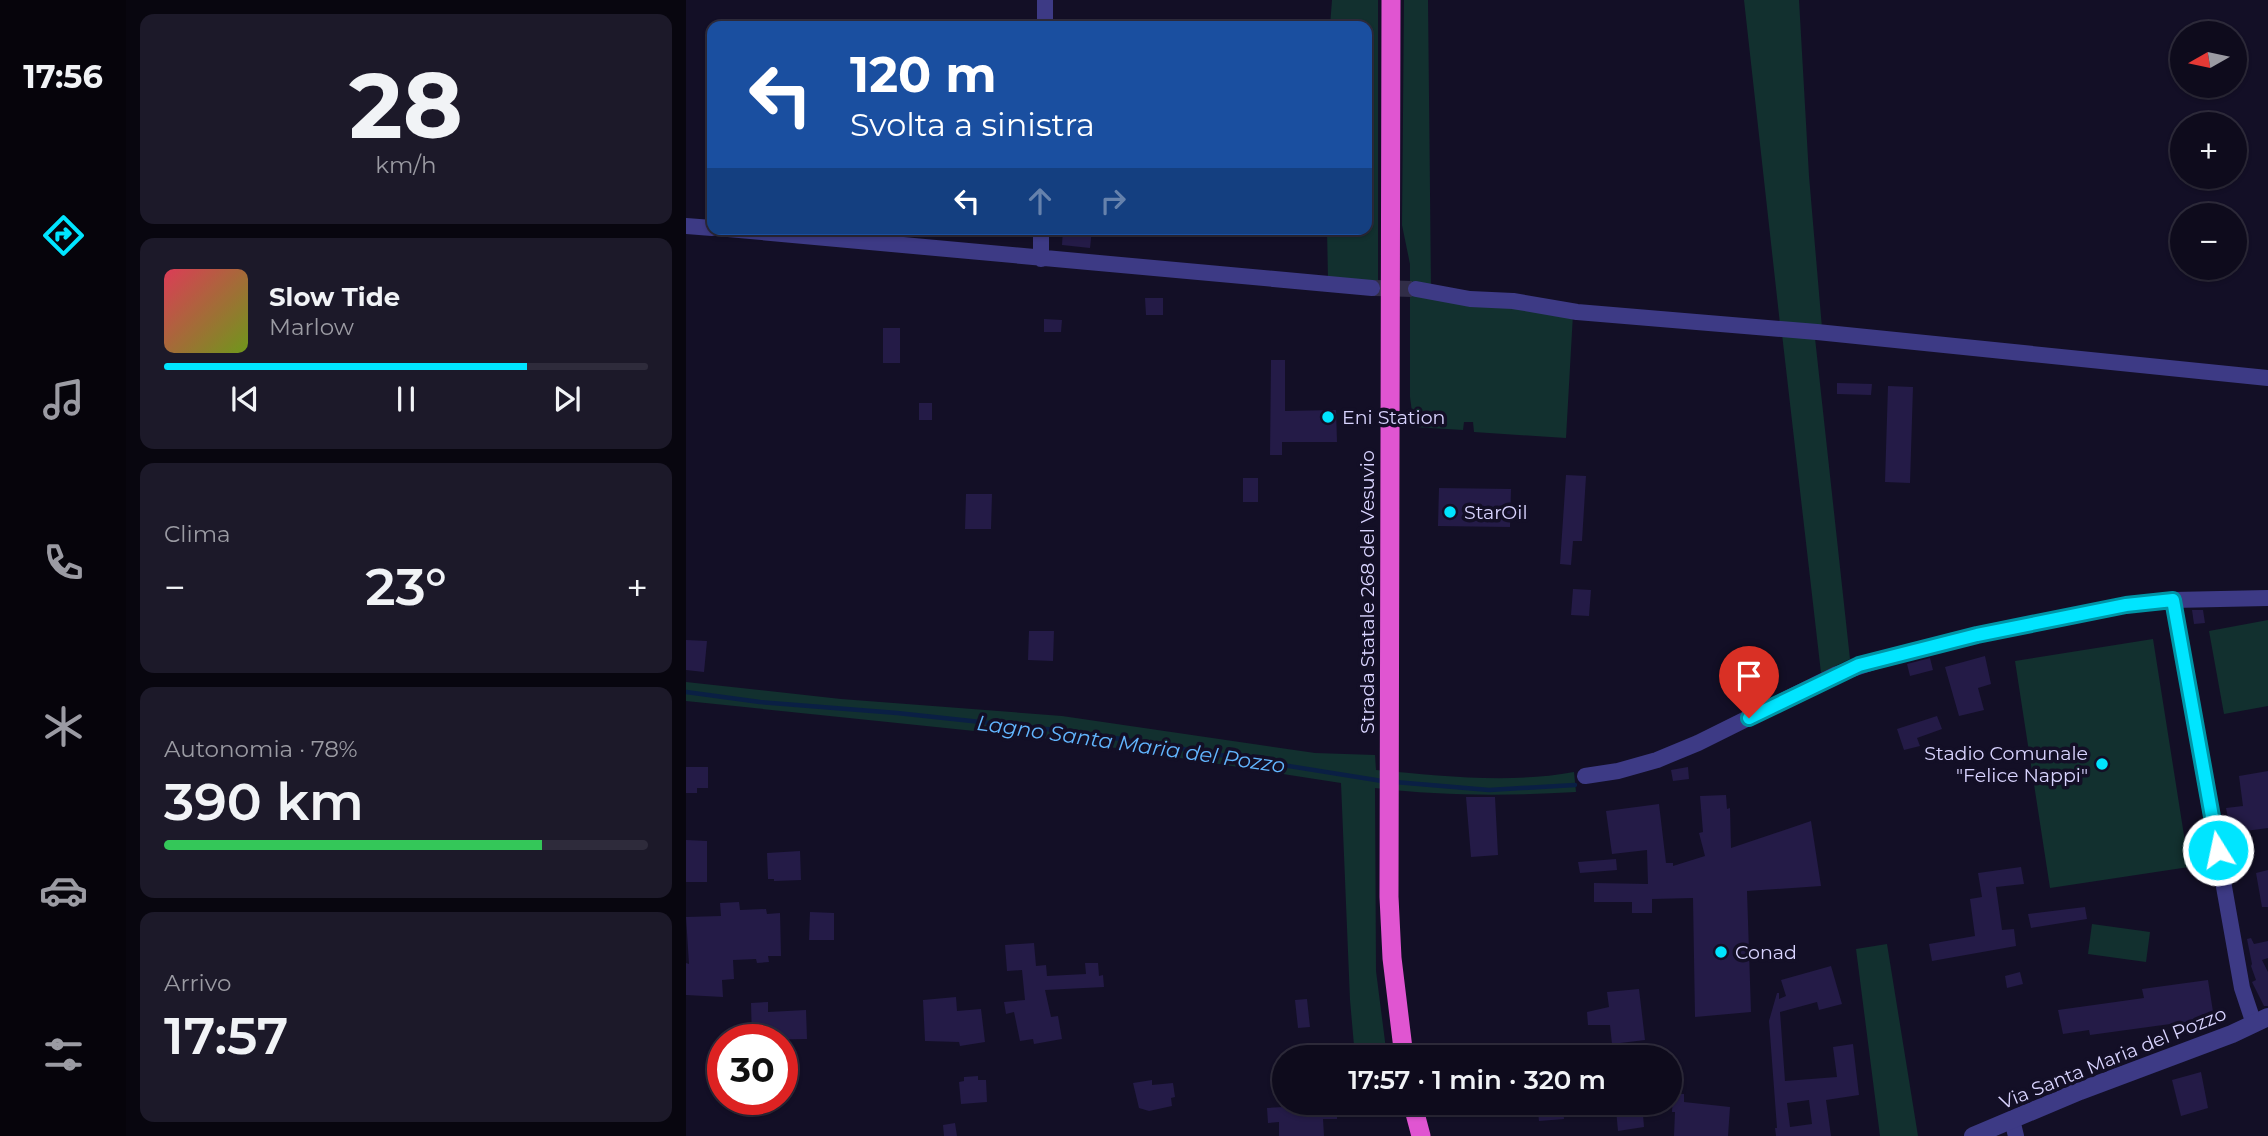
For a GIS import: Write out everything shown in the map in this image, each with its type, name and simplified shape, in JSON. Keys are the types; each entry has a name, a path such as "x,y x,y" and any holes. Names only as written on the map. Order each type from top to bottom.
{"highway":[{"name":"Strada Statale 268 del Vesuvio","path":"1391,0 1389,803 1392,958 1403,1045"},
{"path":"1415,1115 1421,1136"}],"street":[{"path":"1045,0 1045,21"},
{"path":"686,226 707,228"},
{"path":"791,235 1372,288"},
{"path":"1041,235 1041,259"},
{"path":"1416,289 1470,299 1513,301 1577,312 1817,332 2268,378"},
{"path":"1585,776 1618,771 1657,760 1859,665 1989,633 2126,605 2173,600 2268,598"},
{"path":"2173,600 2242,988 2261,1021"},
{"name":"Via Santa Maria del Pozzo","path":"1973,1136 2014,1128 2261,1021"}],"green space":[{"path":"1332,0 1378,0 1378,284 1328,279 1327,235 1372,235 1372,21 1330,21"},
{"path":"1404,0 1428,0 1431,289 1410,287 1410,264 1402,225"},
{"path":"1744,0 1799,0 1809,176 1822,328 1780,324"},
{"path":"1410,292 1573,314 1566,438 1474,432 1473,422 1464,422 1463,430 1414,427 1410,397"},
{"path":"1782,334 1815,338 1850,659 1821,673"},
{"path":"2268,620 2268,706 2224,714 2209,631"},
{"name":"Stadio Comunale \"Felice Nappi\"","path":"2153,639 2189,867 2050,888 2015,661"},
{"path":"686,682 841,699 1062,716 1315,753 1375,755 1376,770 1500,778 1574,772 1576,792 1476,794 1375,788 1376,971 1385,1045 1354,1045 1341,783 1071,741 686,701"},
{"path":"2092,924 2150,932 2146,962 2088,954"},
{"path":"1887,944 1918,1136 1880,1136 1856,949"}],"building":[{"path":"1063,235 1091,235 1090,248 1062,245"},
{"path":"1145,298 1163,298 1163,315 1146,315"},
{"path":"1044,319 1062,320 1061,332 1044,332"},
{"path":"883,328 900,328 900,363 883,363"},
{"path":"1271,360 1285,360 1285,411 1336,410 1337,442 1282,442 1282,455 1270,455"},
{"path":"1837,383 1872,384 1871,395 1837,394"},
{"path":"1888,386 1913,387 1910,483 1885,482"},
{"path":"919,403 932,403 932,420 919,420"},
{"path":"1566,475 1586,476 1582,541 1573,541 1571,565 1560,564"},
{"path":"1243,478 1258,478 1258,502 1243,502"},
{"path":"1439,488 1511,489 1510,527 1438,526"},
{"path":"966,494 992,494 991,529 965,529"},
{"path":"1573,589 1591,590 1589,616 1571,615"},
{"path":"2192,610 2203,610 2205,623 2194,624"},
{"path":"1029,631 1054,631 1053,661 1028,660"},
{"path":"686,640 707,641 704,672 686,670"},
{"path":"1985,656 1991,684 1978,688 1984,710 1959,716 1945,667"},
{"path":"1930,658 1933,670 1910,676 1907,664"},
{"path":"1937,716 1942,729 1917,738 1920,746 1904,750 1897,729"},
{"path":"686,767 708,767 708,788 697,788 697,793 686,793"},
{"path":"1688,767 1689,779 1673,781 1671,770"},
{"path":"2268,771 2268,828 2231,833 2226,808 2243,806 2239,776"},
{"name":"Conad","path":"1726,795 1727,809 1730,808 1731,848 1811,821 1821,886 1747,891 1751,1012 1695,1017 1693,898 1652,899 1652,913 1632,913 1632,902 1594,902 1594,883 1648,884 1647,850 1612,854 1606,811 1659,804 1666,863 1673,863 1673,866 1705,856 1699,833 1703,832 1700,796"},
{"path":"1466,797 1495,797 1498,855 1471,857"},
{"path":"686,840 707,841 707,882 686,882"},
{"path":"800,851 801,880 768,879 767,853"},
{"path":"1616,859 1617,870 1580,873 1578,862"},
{"path":"2021,867 2024,884 1996,887 2002,930 2014,929 2016,946 1932,961 1929,944 1975,936 1970,899 1982,897 1978,873"},
{"path":"2268,870 2268,907 2262,907 2256,873"},
{"path":"739,902 740,910 766,909 767,914 780,913 781,956 768,956 769,962 757,963 756,959 733,960 734,979 722,980 723,997 686,995 686,963 689,964 686,917 721,916 720,903"},
{"path":"2085,907 2087,919 2031,928 2028,914"},
{"path":"810,912 834,913 834,940 809,940"},
{"path":"2251,938 2254,944 2268,941 2268,958 2262,960 2268,972 2268,1006 2264,1006 2252,982 2256,980 2247,939"},
{"path":"1034,943 1036,966 1046,965 1047,976 1086,974 1085,963 1098,963 1099,976 1103,975 1104,987 1045,990 1051,1017 1058,1016 1062,1039 1034,1044 1033,1039 1020,1041 1014,1012 1006,1014 1004,1002 1025,1000 1022,970 1007,971 1005,945"},
{"path":"1831,966 1842,1004 1819,1010 1817,1002 1780,1012 1785,1081 1837,1077 1833,1047 1853,1044 1859,1095 1826,1100 1831,1136 1776,1136 1769,1021 1777,993 1779,999 1786,996 1781,980","holes":["1809,1100 1812,1124 1790,1127 1787,1103"]},
{"path":"2020,972 2023,984 2007,988 2005,976"},
{"path":"2208,980 2214,1018 2090,1035 2089,1030 2063,1034 2058,1010 2144,998 2142,989"},
{"path":"1639,989 1645,1040 1612,1044 1610,1025 1588,1025 1587,1012 1609,1007 1607,992"},
{"path":"956,997 957,1011 981,1009 985,1042 960,1046 959,1042 925,1041 923,1000"},
{"path":"1307,999 1310,1027 1298,1028 1295,1000"},
{"path":"768,1002 768,1012 806,1010 807,1039 798,1039 798,1024 752,1024 751,1003"},
{"path":"2201,1072 2208,1108 2181,1116 2172,1080"},
{"path":"978,1076 978,1080 986,1080 987,1102 961,1104 959,1082 964,1081 964,1077"},
{"path":"1152,1080 1152,1085 1173,1083 1175,1097 1171,1098 1172,1106 1149,1111 1139,1108 1133,1083"},
{"path":"1682,1094 1684,1102 1730,1107 1728,1136 1674,1136 1675,1115 1682,1115"},
{"path":"1267,1108 1272,1108 1272,1115 1337,1115 1337,1119 1323,1119 1324,1136 1279,1136 1279,1122 1268,1123"},
{"path":"1538,1115 1564,1115 1564,1119 1539,1121"},
{"path":"1617,1115 1643,1115 1644,1127 1618,1131"},
{"path":"955,1123 957,1136 944,1136 943,1125"}],"waterway":[{"name":"Lagno Santa Maria del Pozzo","path":"686,692 760,702 897,713 1083,733 1382,781"},
{"name":"Lagno Santa Maria del Pozzo","path":"1395,782 1489,790 1575,785"}],"tunnel":[{"path":"1372,288 1416,289"}],"place":[{"name":"Eni Station","path":"1328,417"},
{"name":"StarOil","path":"1450,512"},
{"name":"Stadio Comunale \"Felice Nappi\"","path":"2102,764"},
{"name":"Conad","path":"1721,952"}],"route":[{"path":"1749,718 1859,665 1977,635 2126,605 2173,600 2218,850"}]}
